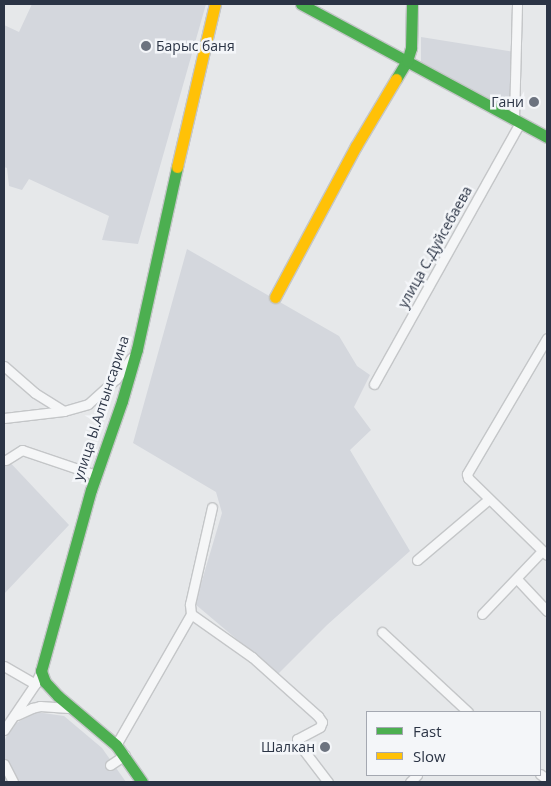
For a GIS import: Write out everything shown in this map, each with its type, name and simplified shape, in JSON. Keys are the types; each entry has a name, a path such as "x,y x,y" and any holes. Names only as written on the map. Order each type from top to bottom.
{"street":[{"name":"улица Ы.Алтынсарина","path":"41,671 96,475 122,401 137,349 161,232 214,4"},
{"path":"276,297 356,146 407,61 411,48 412,4"},
{"path":"517,4 517,121"},
{"path":"308,5 547,137"},
{"name":"улица С.Дуйсебаева","path":"374,384 517,121"},
{"path":"482,614 545,553 468,478 468,470 547,338"},
{"path":"4,418 64,411 88,404 116,379 137,349"},
{"path":"4,366 35,393 64,411"},
{"path":"6,460 22,450 96,475"},
{"path":"417,560 489,499"},
{"path":"116,745 191,614 190,604 212,507"},
{"path":"517,579 547,611"},
{"path":"191,614 252,657 318,716 322,722 320,727 297,739 328,782"},
{"path":"382,632 467,711"},
{"path":"4,666 35,684"},
{"path":"5,727 14,717 41,671"},
{"path":"41,671 52,690 116,745 125,755 142,782"},
{"path":"14,717 32,708 52,706 72,708"},
{"path":"110,765 125,755"},
{"path":"4,764 13,782"}],"shaded area":[{"path":"32,4 206,4 138,244 102,240 109,216 29,179 22,190 9,186 7,168 4,167 4,25 19,32"},
{"path":"421,37 515,52 513,113 421,66"},
{"path":"187,249 339,336 357,366 370,375 354,407 371,430 350,450 410,551 327,625 278,674 195,604 222,513 216,492 133,443"},
{"path":"4,456 69,525 4,594"},
{"path":"36,712 64,716 102,748 126,782 4,782 4,742 11,726"}],"traffic: fast":[{"path":"301,4 547,137"},
{"path":"396,79 407,61 411,48 412,4"},
{"path":"142,782 116,745 58,696 45,682 41,671 91,490 122,401 137,349 177,167"}],"traffic: slow":[{"path":"177,167 215,4"},
{"path":"275,297 356,146 396,79"}],"place":[{"name":"Барыс баня","path":"146,46"},
{"name":"Гани","path":"534,102"},
{"name":"Шалкан","path":"325,747"}]}
